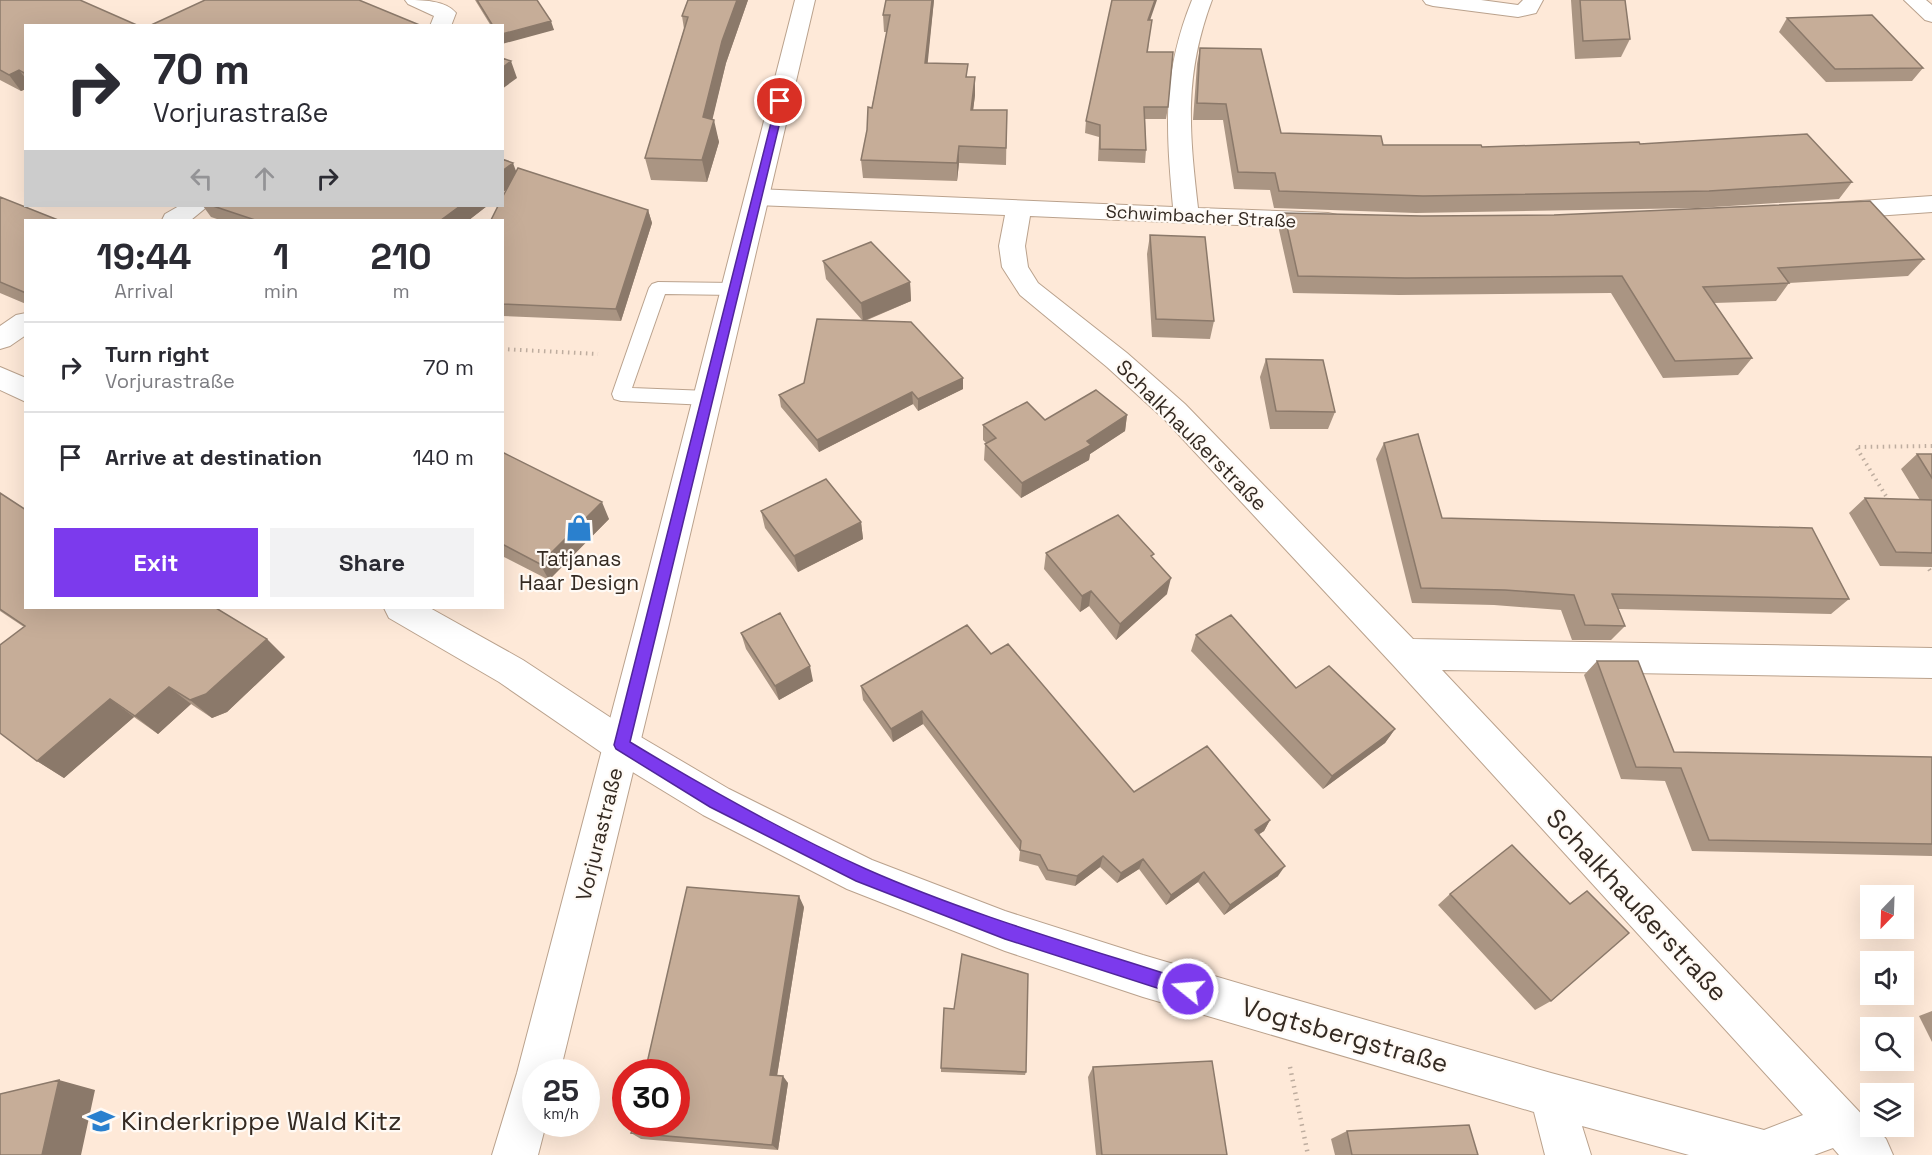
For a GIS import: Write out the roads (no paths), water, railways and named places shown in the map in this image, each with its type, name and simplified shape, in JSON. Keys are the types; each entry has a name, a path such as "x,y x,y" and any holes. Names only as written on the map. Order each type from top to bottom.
{"street":[{"path":"415,0 446,13 441,24"},
{"name":"Vorjurastraße","path":"541,1059 708,398 805,0"},
{"path":"1186,215 1179,100 1180,79 1202,0"},
{"path":"1433,0 1518,11 1529,9 1533,0"},
{"path":"1914,0 1932,16"},
{"name":"Schwimbacher Straße","path":"757,198 1349,221"},
{"path":"1813,212 1932,204"},
{"path":"176,219 194,207"},
{"name":"Schalkhaußerstraße","path":"1019,207 1012,246 1015,267 1029,289 1117,360 1175,412 1405,654 1870,1155"},
{"path":"0,339 24,323"},
{"path":"0,377 24,391"},
{"name":"Vogtsbergstraße","path":"403,609 511,671 621,745 716,802 861,875 1005,931 1143,976 1279,1016 1551,1095 1764,1153 1838,1123"},
{"path":"1405,654 1932,663"},
{"path":"1551,1095 1568,1155"},
{"path":"515,1155 522,1130"}],"lane":[{"path":"708,398 621,394 658,288 735,289"}],"place":[{"name":"Tatjanas Haar Design","path":"579,528"},
{"name":"Kinderkrippe Wald Kitz","path":"101,1121"}]}
